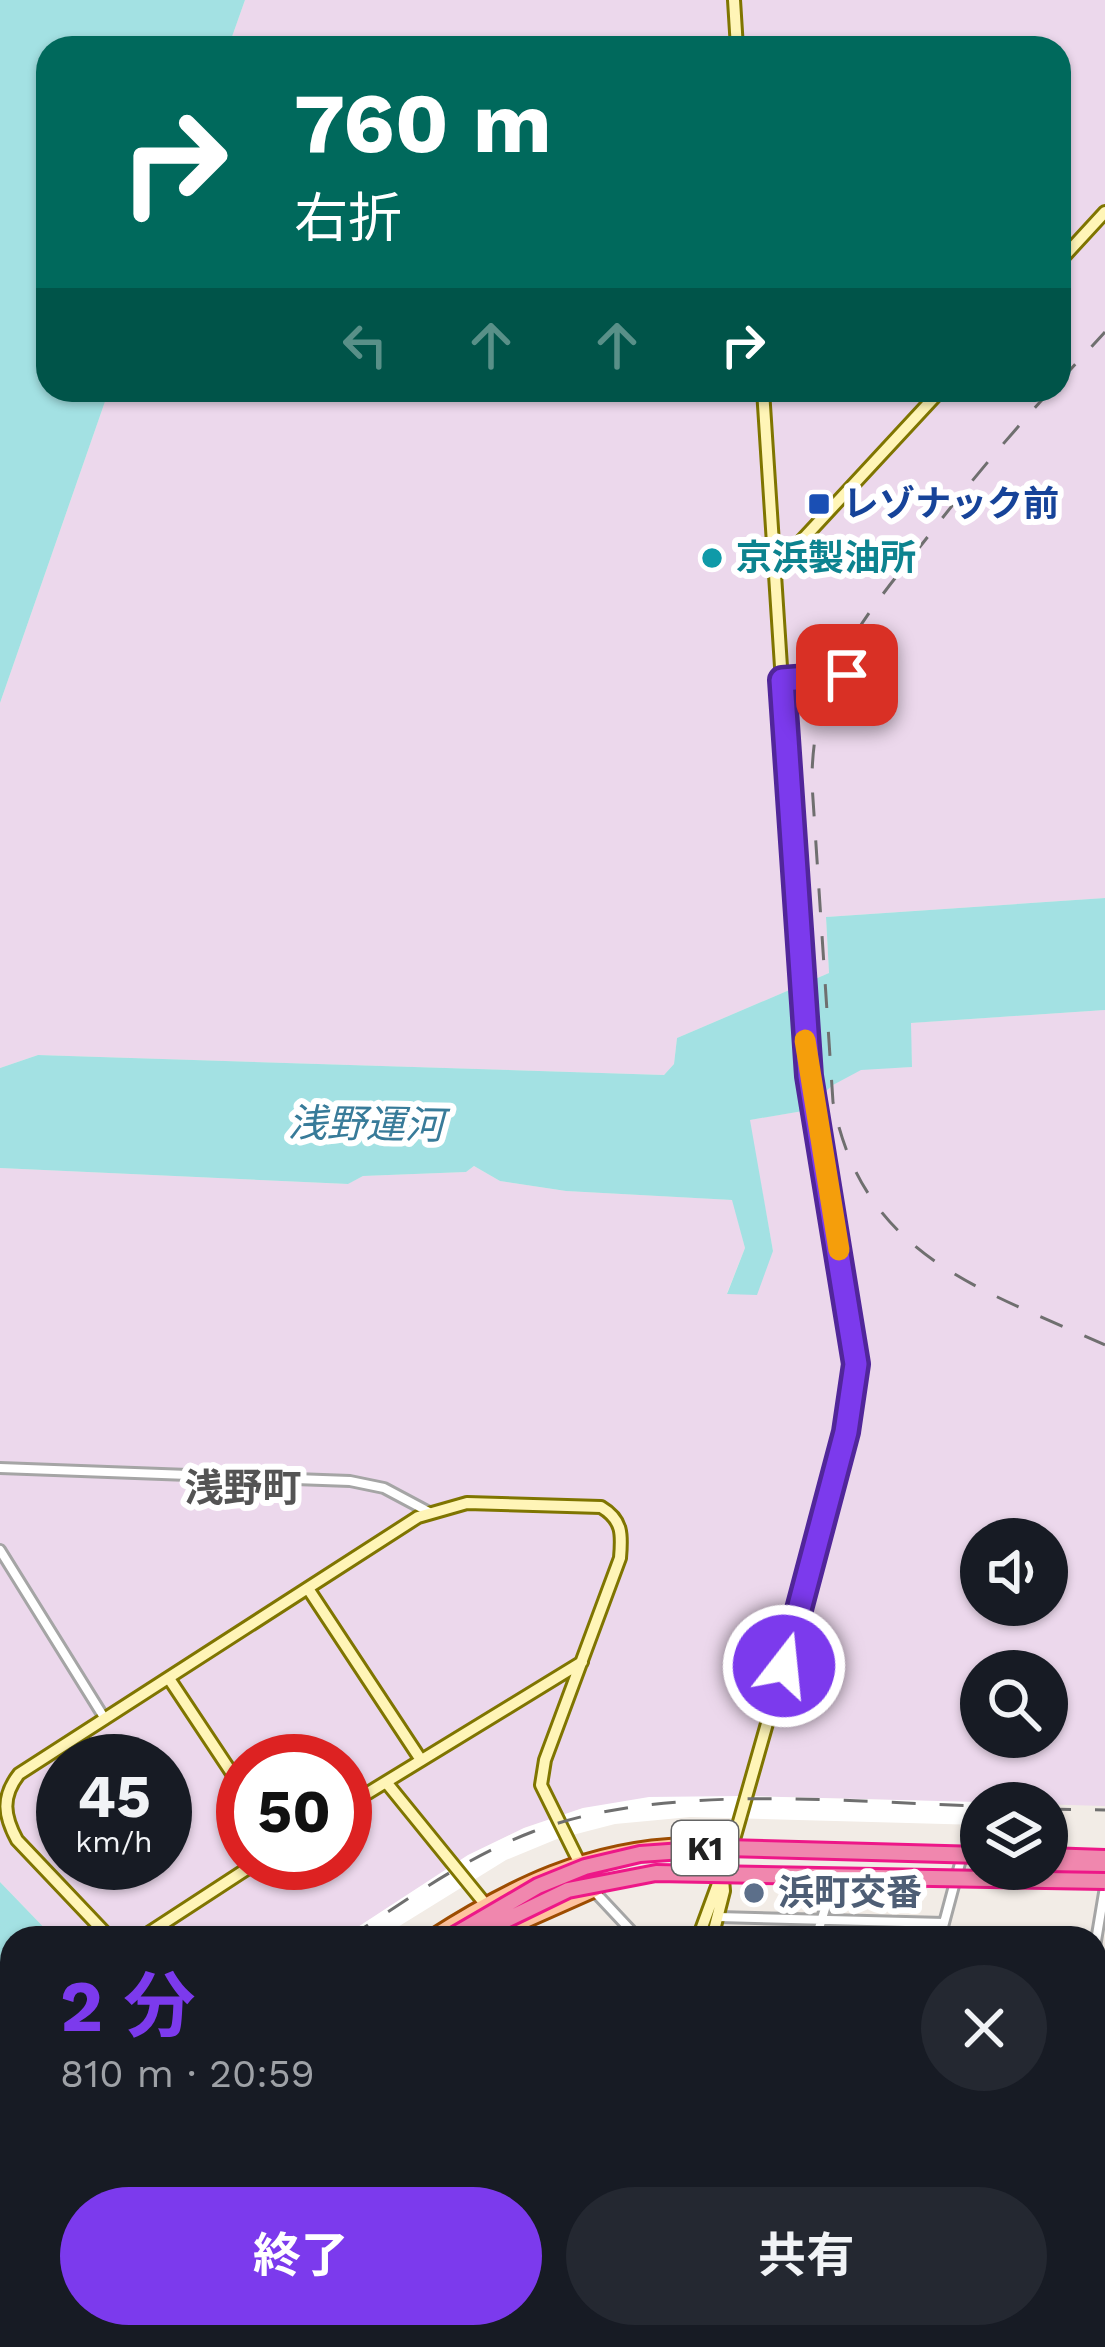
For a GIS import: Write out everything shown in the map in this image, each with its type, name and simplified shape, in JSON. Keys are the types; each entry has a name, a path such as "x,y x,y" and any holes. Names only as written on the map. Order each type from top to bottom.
{"highway":[{"name":"K1","path":"470,1926 538,1886 611,1860 665,1850 781,1849 960,1859"},
{"path":"1068,1859 1105,1862"},
{"path":"772,1872 960,1861"},
{"path":"1068,1867 1105,1862"},
{"name":"K1","path":"492,1926 543,1900 600,1882 656,1873 772,1872 1105,1884"}],"main road":[{"path":"449,1926 533,1878 606,1853 733,1843 960,1851"},
{"path":"508,1925 594,1890 664,1877 1105,1884"}],"street":[{"path":"735,5 736,36"},
{"path":"1071,249 1105,212"},
{"path":"701,1926 733,1843 839,1460 856,1364 814,1105 764,402"},
{"path":"777,567 930,402"},
{"path":"782,680 847,675"},
{"path":"0,1468 350,1481 384,1487 431,1513"},
{"path":"99,1926 17,1840 5,1803 20,1774 418,1517 467,1503 602,1508 615,1516 622,1533 620,1558 545,1760 541,1785 594,1890 627,1926"},
{"path":"0,1550 105,1719"},
{"path":"309,1590 421,1760"},
{"path":"372,1791 582,1662"},
{"path":"170,1680 216,1749"},
{"path":"386,1782 483,1904 508,1925"},
{"path":"943,1926 960,1866"},
{"path":"715,1926 724,1891 722,1875"},
{"path":"819,1926 834,1879"},
{"path":"1098,1926 1105,1884"},
{"path":"159,1926 216,1889"},
{"path":"717,1917 944,1923"}],"shaded area":[{"path":"245,0 1105,0 1105,898 826,917 829,973 677,1038 674,1064 664,1075 38,1055 0,1068 0,703 105,402 1071,402 1071,36 232,36"},
{"path":"1105,1010 1105,1806 1068,1805 1068,1782 960,1782 960,1802 741,1796 583,1808 524,1828 469,1855 360,1926 42,1926 0,1882 0,1168 347,1184 363,1176 466,1172 474,1166 500,1181 566,1191 733,1200 745,1248 727,1293 773,1251 749,1120 803,1111 861,1069 912,1067 910,1023"}],"water":[{"path":"0,0 245,0 232,36 36,36 36,402 105,402 0,703"},
{"name":"浅野運河","path":"1105,898 1105,1010 911,1023 912,1067 861,1070 833,1085 803,1111 750,1120 773,1251 757,1295 727,1294 745,1248 732,1200 566,1191 500,1181 474,1166 466,1172 363,1176 348,1184 0,1168 0,1068 38,1055 664,1075 674,1064 677,1038 829,973 826,917"},
{"path":"0,1882 42,1926 0,1926"}],"pier":[{"path":"649,1797 960,1802 960,1824 690,1817 615,1824 557,1839 506,1860 399,1926 359,1926 468,1855 524,1828 583,1808"}],"railway":[{"path":"1071,369 1105,332"},
{"path":"1041,402 862,623 831,680 821,711 812,784 833,1102 848,1154 870,1197 899,1232 971,1284 1105,1345"},
{"path":"366,1926 484,1854 583,1816 638,1806 753,1799 960,1805"},
{"path":"1068,1809 1105,1810"}],"slow traffic":[{"path":"805,1040 839,1250"}],"place":[{"name":"レゾナック前","path":"819,504"},
{"name":"京浜製油所","path":"712,558"},
{"name":"浜町交番","path":"754,1893"}],"district":[{"name":"浅野町","path":"243,1487"}],"route":[{"path":"784,1666 846,1432 856,1364 809,1076 782,680 847,675"}]}
